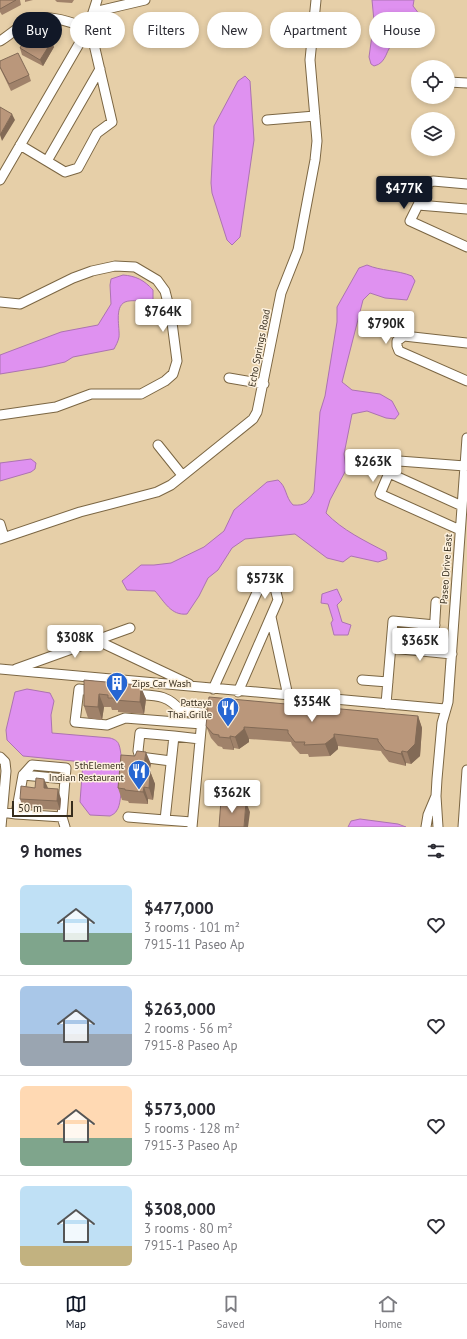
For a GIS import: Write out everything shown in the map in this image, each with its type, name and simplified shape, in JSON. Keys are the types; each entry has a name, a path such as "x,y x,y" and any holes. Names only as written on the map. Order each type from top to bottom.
{"street":[{"path":"97,0 94,12 142,0"},
{"name":"Echo Springs Road","path":"2,538 80,512 157,492 171,485 253,419 259,406 264,384 281,293 298,250 315,160 317,141 310,60 316,0"},
{"path":"0,41 27,22 41,18 56,19 70,25"},
{"path":"0,180 77,48"},
{"path":"20,145 65,172 78,168 97,133 112,122 95,48"},
{"path":"47,161 100,70"},
{"path":"455,82 467,83"},
{"path":"267,120 315,116"},
{"path":"0,159 9,164"},
{"path":"467,184 433,181 426,187 410,221 467,247"},
{"path":"418,205 467,209"},
{"path":"0,302 20,304 73,278 115,266 135,267 157,280 165,291 171,315 177,361 173,374 166,381 141,394 90,394 56,407 0,415"},
{"path":"467,343 404,336 398,341 397,346 399,351 467,381"},
{"path":"229,378 264,384"},
{"name":"Paseo Drive East","path":"438,827 436,796 442,723 448,702 467,438"},
{"path":"158,445 182,475"},
{"path":"460,530 380,494 392,466 399,461 465,466"},
{"path":"389,473 462,506"},
{"path":"0,524 2,538"},
{"path":"213,689 259,588 274,584 278,600 238,692"},
{"path":"433,652 436,602"},
{"path":"271,617 288,696"},
{"path":"386,704 393,621 434,625"},
{"path":"13,670 130,628"},
{"path":"96,640 194,686"},
{"path":"391,648 452,654"},
{"path":"0,669 446,710"},
{"path":"362,680 388,682"},
{"path":"108,692 79,689 75,722 107,725 125,718 202,724"},
{"path":"123,693 159,696 172,701 181,711 203,711 192,824 128,817"},
{"path":"171,762 140,757 138,751 140,733 200,739"},
{"path":"165,820 174,736"},
{"path":"0,757 5,762 3,771 1,812 2,827"},
{"path":"463,827 467,770"},
{"path":"16,814 23,775 65,779 62,818 65,827"},
{"name":"Paseo Drive East","path":"426,827 428,815 436,796"},
{"path":"1,812 62,818"}],"shaded area":[{"path":"372,0 414,0 413,6 418,12 373,12"},
{"path":"370,48 389,48 384,59 379,64 374,66 371,64 369,57"},
{"path":"245,76 250,81 254,140 240,237 232,245 227,240 212,193 211,183 214,126 238,81"},
{"path":"367,265 412,276 415,281 407,300 385,298 370,293 363,300 342,382 352,390 380,394 392,401 399,414 395,419 386,418 367,411 352,414 344,454 346,470 330,500 326,513 346,530 386,552 387,559 378,562 351,556 343,562 327,558 295,534 245,539 232,548 218,570 208,578 199,596 187,614 177,613 172,610 155,591 127,590 122,581 141,565 171,563 204,547 224,531 234,510 267,482 278,480 283,486 290,502 293,505 304,504 310,498 314,492 320,412 325,396 337,322 337,307 359,268"},
{"path":"123,275 140,279 146,284 153,290 153,300 150,302 128,301 122,305 118,318 119,337 114,349 73,357 65,362 43,367 0,374 0,355 61,332 98,325 111,304 111,279"},
{"path":"31,459 36,463 35,469 31,472 0,481 0,463"},
{"path":"337,589 342,600 337,605 342,622 351,625 348,635 334,635 331,623 333,620 328,604 321,603 322,594"},
{"path":"27,689 50,693 54,701 51,715 52,733 110,738 118,742 121,758 122,778 119,806 114,814 110,816 90,815 80,802 83,762 23,756 7,740 6,730 15,692"},
{"path":"360,819 398,824 406,827 348,827 351,821"}],"building":[{"path":"0,0 16,0 0,9"},
{"path":"20,48 48,48 40,60"},
{"path":"18,53 29,75 9,84 0,67 0,61"},
{"path":"0,107 12,114 0,135"},
{"path":"84,680 139,685 139,687 141,687 140,702 114,700 114,698 108,698 108,695 99,694 98,707 84,706"},
{"path":"209,697 418,716 415,744 407,752 402,751 401,754 385,750 378,739 334,734 334,737 325,744 304,745 305,742 295,742 288,733 288,730 244,727 244,729 235,737 219,737 219,735 213,734 206,726"},
{"path":"137,751 146,752 143,771 150,771 149,788 144,787 143,792 118,788 121,755 135,756"},
{"path":"36,778 44,779 44,788 58,789 57,801 20,799 21,786 35,788"},
{"path":"221,800 246,802 244,827 219,827"}],"place":[{"name":"Zips Car Wash","path":"117,702"},
{"name":"Pattaya Thai Grille","path":"228,728"},
{"name":"5thElement Indian Restaurant","path":"139,790"}]}
